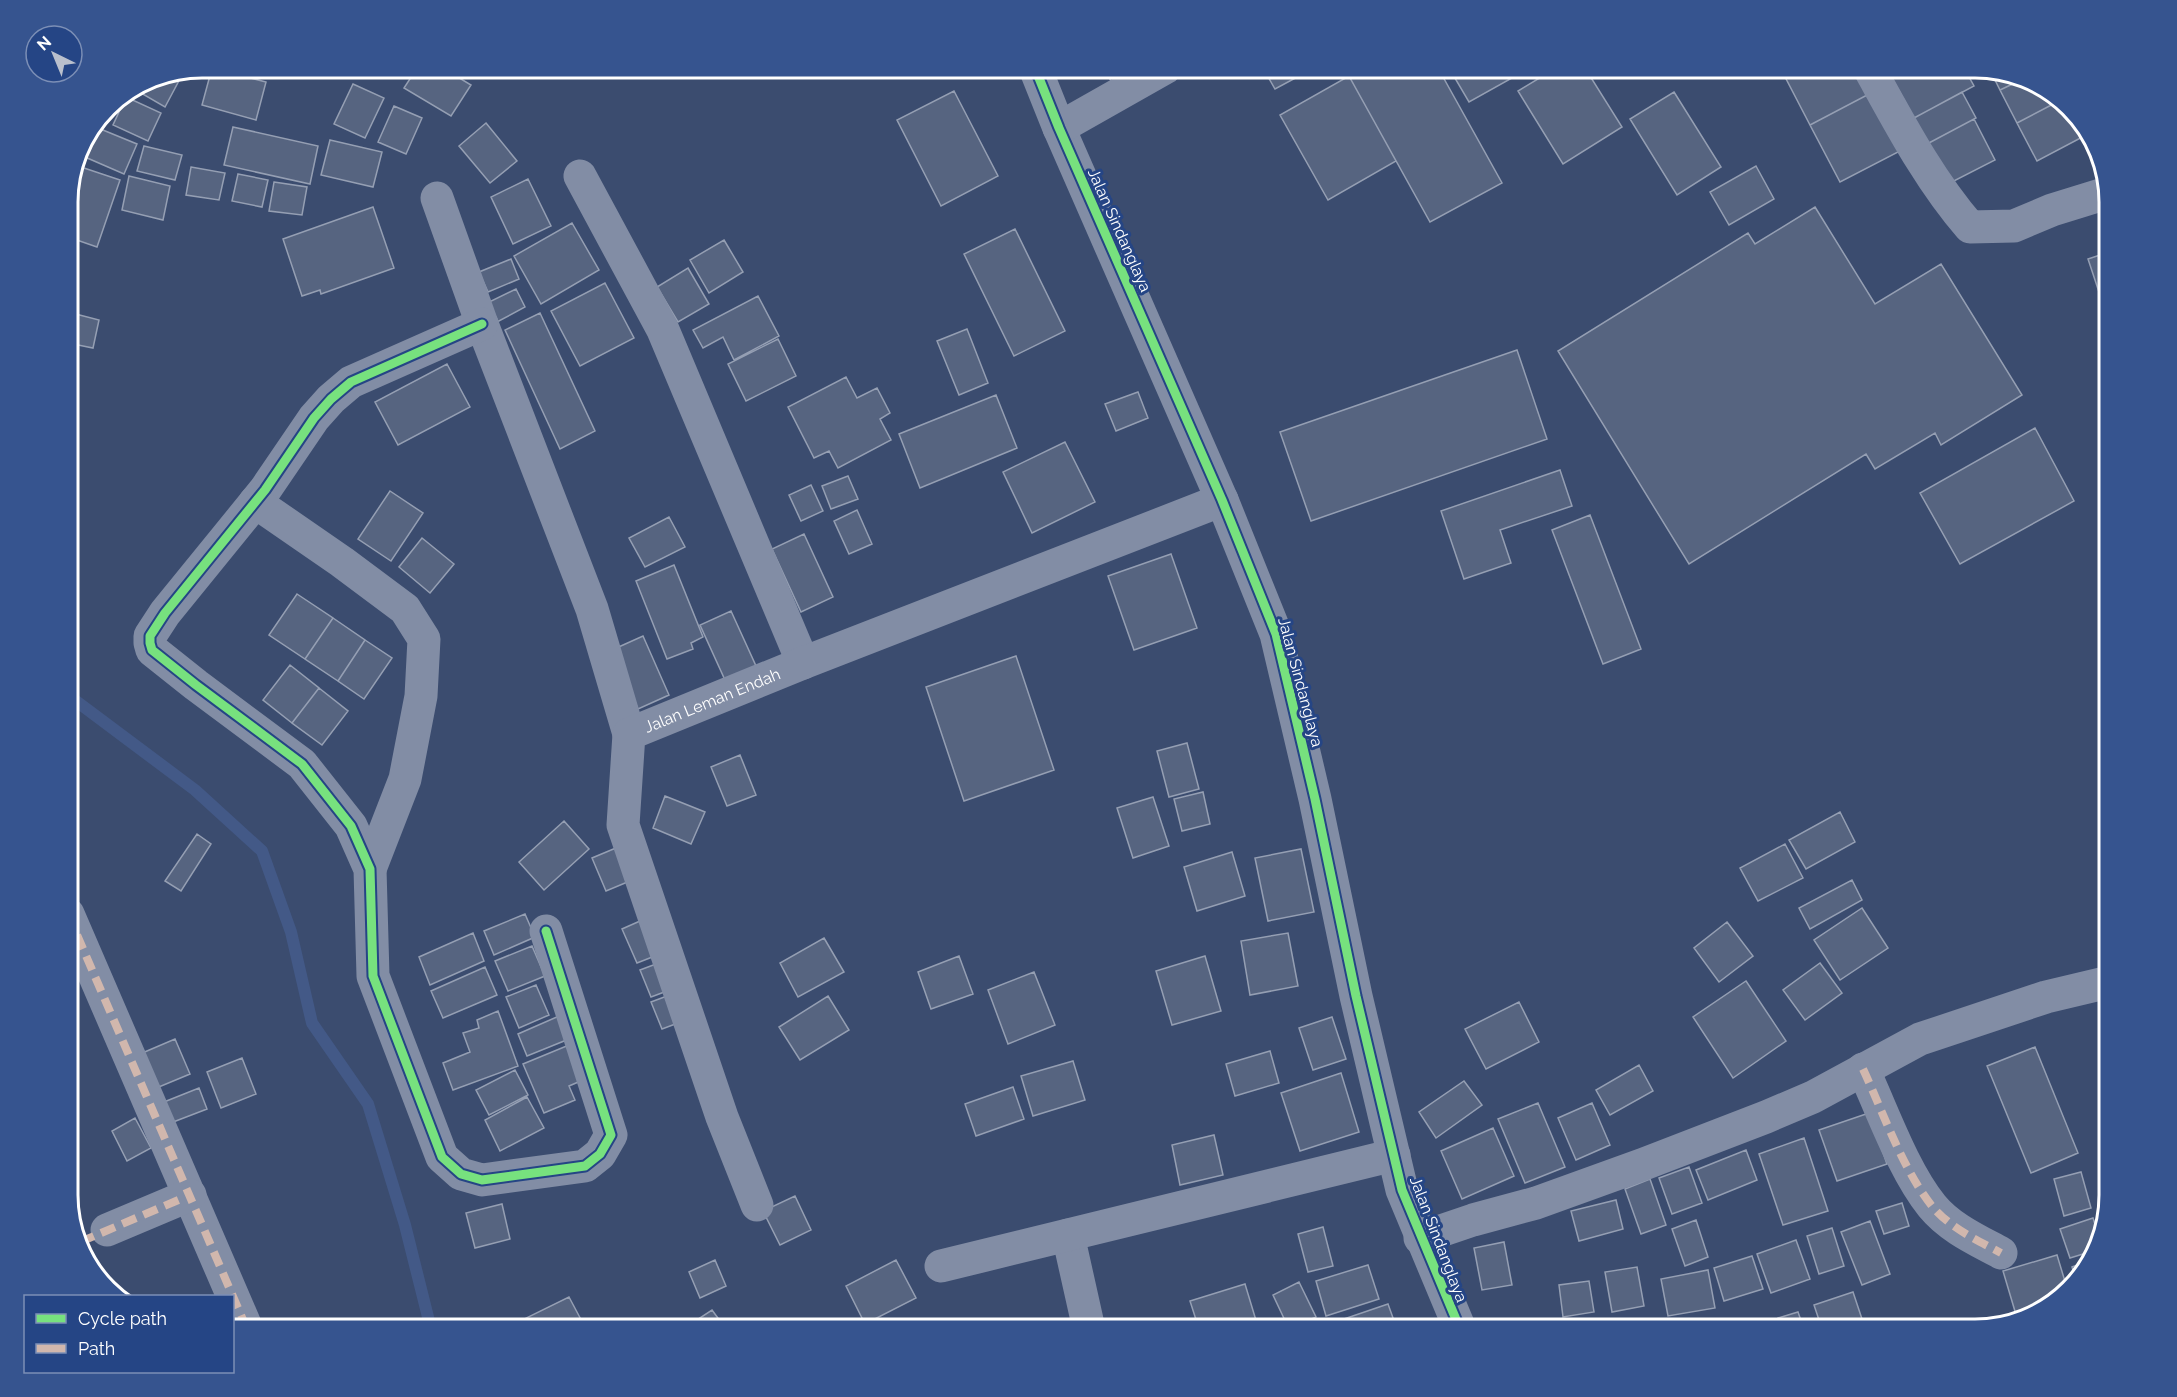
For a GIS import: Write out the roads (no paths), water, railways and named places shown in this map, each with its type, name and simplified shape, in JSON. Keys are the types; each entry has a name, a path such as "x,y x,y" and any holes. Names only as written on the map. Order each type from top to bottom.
{"street":[{"name":"Jalan Sindanglaya","path":"1039,78 1222,500 1276,634 1315,800 1356,996 1402,1190 1456,1319"},
{"path":"1059,128 1147,78"},
{"path":"1875,78 1952,206 1970,227 2014,226 2052,210 2099,196"},
{"path":"580,176 663,330 803,663"},
{"path":"436,198 592,609 629,734"},
{"path":"482,324 351,382 331,399 314,418 255,502 165,613 150,636 150,643 152,650 302,764 351,826 370,869 373,976 442,1157 461,1174 483,1180 585,1166 600,1154 611,1135 546,931"},
{"name":"Jalan Leman Endah","path":"757,1205 722,1117 623,825 629,734 803,663 1222,500"},
{"path":"255,502 405,609 424,639 421,696 405,779 370,869"},
{"path":"78,937 233,1295"},
{"path":"1420,1238 1473,1220 1536,1203 1766,1117 1813,1096 1920,1039 2046,997 2099,984"},
{"path":"1863,1069 1912,1175 1933,1208 1962,1233 2001,1253"},
{"path":"941,1266 1394,1155"},
{"path":"107,1230 190,1195"},
{"path":"1068,1235 1087,1319"},
{"path":"234,1298 243,1319"}],"waterway":[{"path":"78,702 195,790 262,851 291,932 312,1023 368,1104 405,1225 428,1319"}]}
